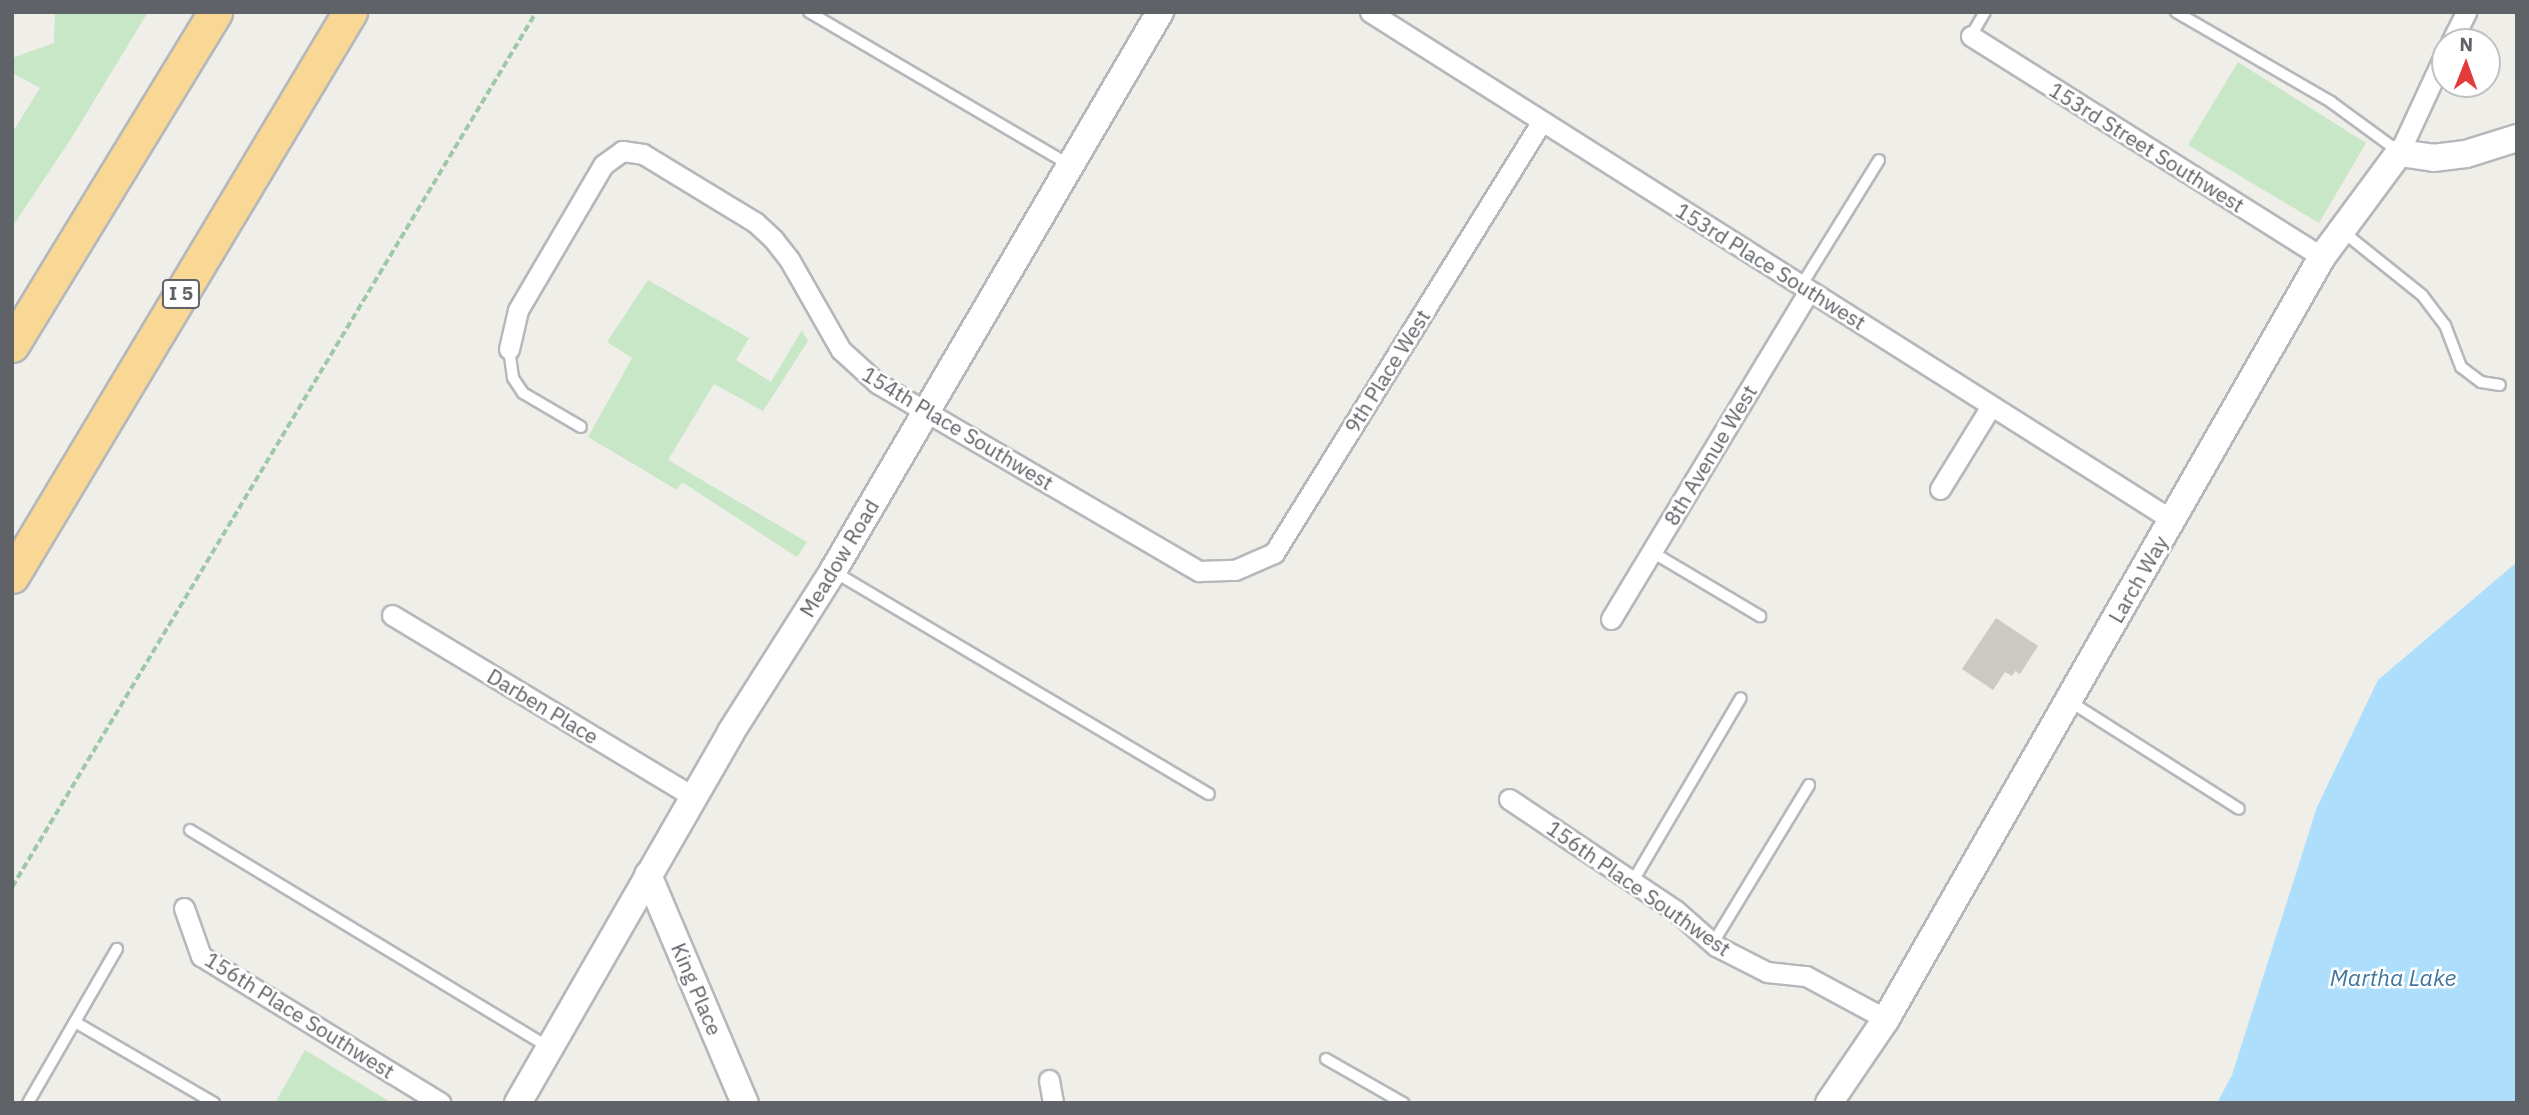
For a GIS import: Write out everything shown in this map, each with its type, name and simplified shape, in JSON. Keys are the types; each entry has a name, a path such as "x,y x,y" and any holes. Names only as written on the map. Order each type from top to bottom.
{"highway":[{"path":"12,345 215,12"},
{"name":"I 5","path":"12,576 350,12"}],"street":[{"name":"Meadow Road","path":"517,1103 648,875 833,571 1160,12"},
{"name":"153rd Place Southwest","path":"1370,12 2172,520"},
{"path":"2458,28 2466,12"},
{"name":"153rd Street Southwest","path":"1971,36 2322,257"},
{"name":"Larch Way","path":"1829,1103 1886,1019 2322,257 2399,153 2431,84"},
{"name":"9th Place West","path":"1199,571 1235,570 1274,553 1542,121"},
{"path":"2399,153 2432,158 2466,154 2517,138"},
{"name":"154th Place Southwest","path":"509,349 518,310 603,164 622,151 643,154 755,222 789,259 823,322 849,359 877,383 1199,571"},
{"name":"8th Avenue West","path":"1611,619 1805,288"},
{"path":"1940,489 1991,406"},
{"name":"Darben Place","path":"392,615 694,797"},
{"name":"156th Place Southwest","path":"1508,799 1675,910 1713,943 1767,972 1806,976 1886,1019"},
{"name":"King Place","path":"648,875 745,1103"},
{"name":"156th Place Southwest","path":"184,908 201,956 441,1103"},
{"path":"1049,1080 1053,1103"}],"lane":[{"path":"809,12 1070,165"},
{"path":"1971,36 1985,12"},
{"path":"2176,12 2331,102 2399,153"},
{"path":"1805,288 1879,160"},
{"path":"2342,231 2422,295 2445,325 2461,367 2481,382 2501,385"},
{"path":"509,349 513,378 523,393 581,427"},
{"path":"1652,552 1760,616"},
{"path":"833,571 1209,794"},
{"path":"1633,881 1741,698"},
{"path":"2068,701 2239,809"},
{"path":"1713,943 1809,785"},
{"path":"190,830 550,1049"},
{"path":"28,1103 117,949"},
{"path":"75,1022 214,1103"},
{"path":"1326,1059 1404,1103"}],"path":[{"path":"12,887 536,12"}],"green space":[{"path":"55,12 148,12 72,137 12,227 12,133 40,88 12,73 12,58 54,43"},
{"path":"2238,62 2366,143 2319,223 2188,145"},
{"path":"648,280 749,338 736,360 771,382 802,330 808,341 763,411 714,384 668,460 807,542 797,557 682,482 677,490 588,437 632,358 607,342"},
{"path":"305,1050 392,1103 275,1103"}],"water":[{"name":"Martha Lake","path":"2517,562 2517,1103 2217,1103 2232,1075 2317,807 2378,680"}],"building":[{"path":"1996,618 2038,646 2020,674 2015,671 2012,676 2005,672 1993,690 1962,669"}]}
